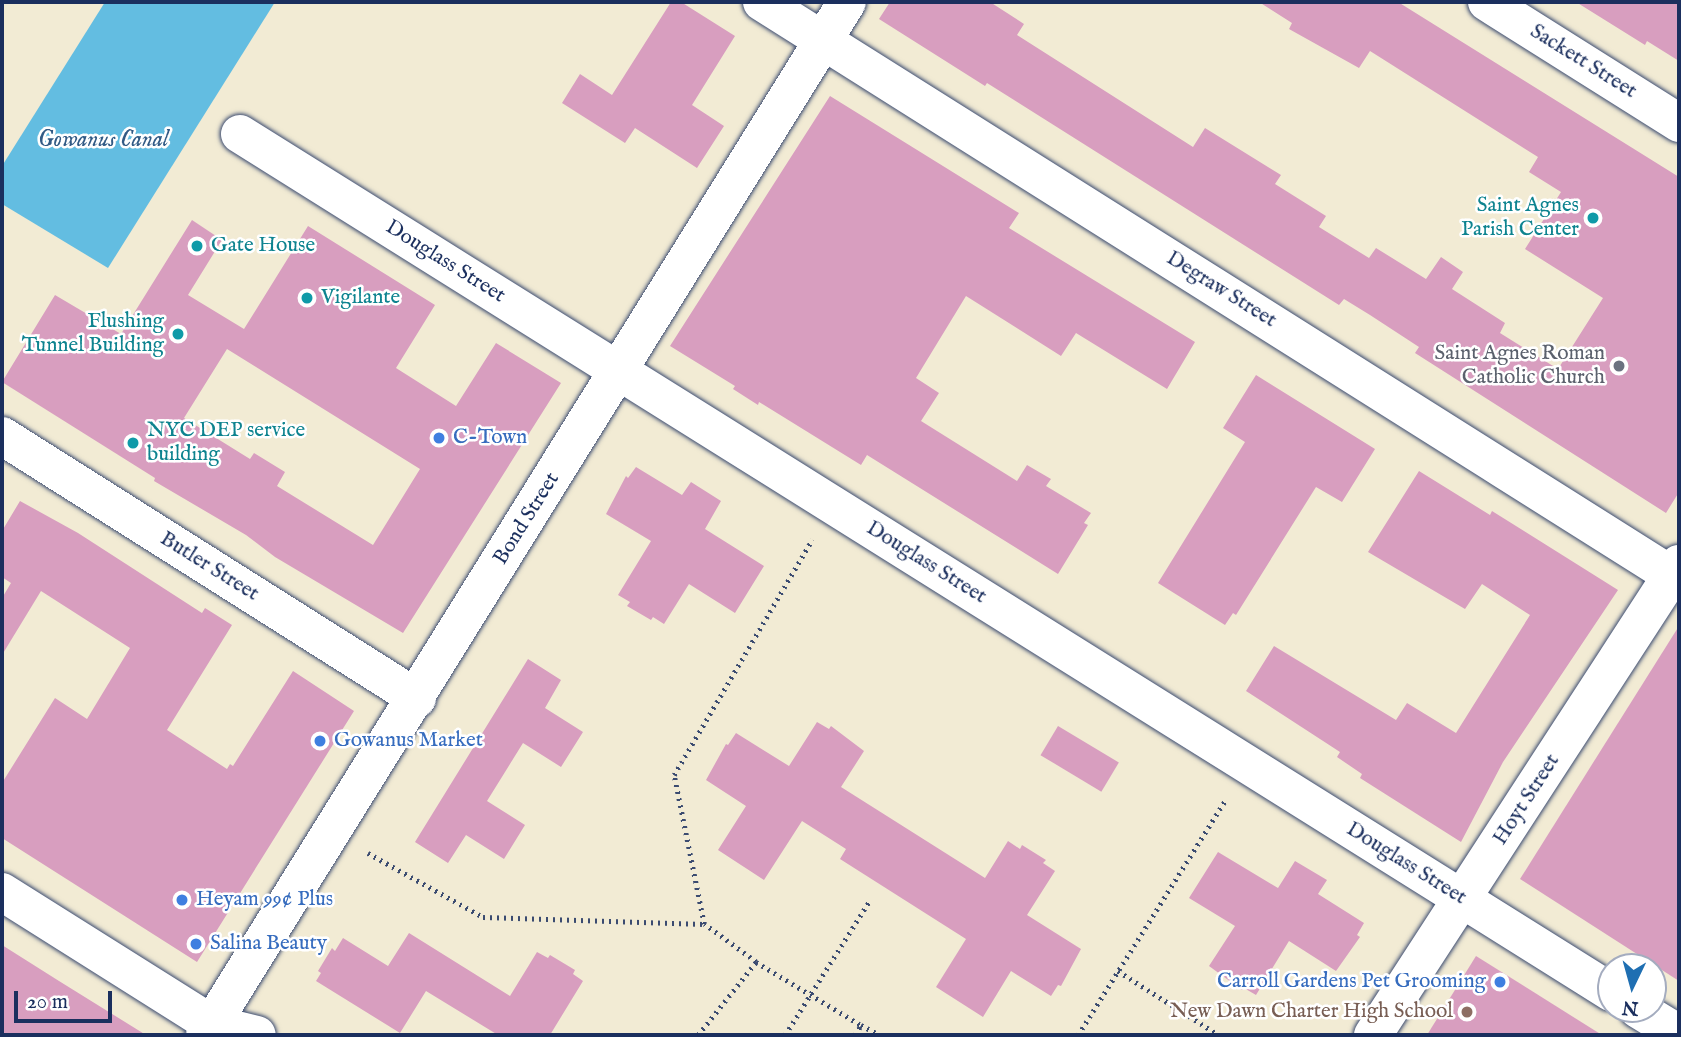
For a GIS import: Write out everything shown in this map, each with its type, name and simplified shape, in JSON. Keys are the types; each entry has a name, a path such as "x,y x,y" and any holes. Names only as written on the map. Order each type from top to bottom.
{"street":[{"name":"Degraw Street","path":"762,2 1677,573"},
{"name":"Bond Street","path":"211,1031 847,2"},
{"name":"Sackett Street","path":"1487,2 1679,123"},
{"name":"Douglass Street","path":"240,134 1597,983"},
{"name":"Butler Street","path":"2,436 417,698"},
{"name":"Hoyt Street","path":"1373,1035 1677,573"},
{"path":"2,892 211,1031 257,1035"},
{"path":"1661,1023 1679,1034"}],"path":[{"path":"704,924 674,775 812,540"},
{"path":"1078,1035 1225,801"},
{"path":"368,853 483,917 704,924 756,962 880,1035"},
{"path":"785,1035 870,900"},
{"path":"698,1035 756,962"},
{"path":"1118,971 1219,1035"},
{"path":"855,1035 861,1025"}],"water":[{"name":"Gowanus Canal","path":"105,2 275,2 108,268 2,204 2,166"}],"building":[{"path":"671,2 681,2 735,36 692,105 724,126 697,168 635,128 625,143 562,103 580,74 612,95"},
{"path":"890,2 990,2 1024,24 1017,35 1193,147 1205,128 1281,175 1275,184 1326,216 1319,227 1369,258 1376,248 1426,279 1441,257 1463,272 1452,289 1505,323 1500,333 1558,369 1603,298 1525,249 1561,192 1529,172 1538,157 1370,51 1359,68 1289,29 1292,23 1259,2 1398,2 1679,177 1679,492 1666,513 1415,353 1419,347 1370,315 1344,299 1339,305 987,83 985,86 879,19"},
{"path":"1576,2 1679,2 1679,61 1647,41 1645,45"},
{"path":"830,96 1019,213 1009,228 1195,342 1167,389 1076,333 1061,356 966,296 916,378 939,393 921,421 1017,481 1027,465 1051,479 1046,486 1091,513 1084,523 1088,525 1058,574 867,455 861,465 759,402 758,405 733,389 735,386 670,346"},
{"path":"192,220 222,240 188,295 244,329 308,226 435,305 396,368 456,406 496,343 561,383 403,633 275,557 246,535 154,481 155,478 2,382 55,295 121,334","holes":["227,349 420,469 373,545 277,486 285,472 254,453 250,459 184,418"]},
{"path":"1256,375 1375,449 1342,502 1316,487 1236,615 1233,613 1225,625 1158,583 1245,442 1223,428"},
{"path":"636,467 682,495 691,482 721,501 705,529 764,566 735,613 689,584 664,624 627,606 630,602 618,595 651,541 606,514 626,476 628,478"},
{"path":"1419,471 1490,515 1492,511 1618,590 1503,762 1461,842 1360,778 1362,774 1337,757 1340,752 1246,691 1274,646 1396,720 1407,703 1456,733 1530,615 1482,584 1465,609 1368,552"},
{"path":"20,501 78,533 202,613 205,608 232,625 167,730 227,769 230,764 233,766 293,671 354,711 197,962 2,838 2,783 55,698 87,719 130,648 41,591 2,655 2,598 11,583 2,577 2,531"},
{"path":"1679,626 1679,981 1667,973 1667,953 1635,953 1520,879"},
{"path":"528,659 561,680 545,708 583,732 561,767 523,743 487,801 525,825 504,859 466,835 448,863 415,842"},
{"path":"817,722 829,729 831,726 864,751 841,787 985,878 1008,841 1020,849 1022,845 1046,860 1043,863 1055,871 1027,915 1081,949 1061,986 1058,985 1051,996 1011,971 983,1017 936,987 966,939 840,859 846,849 802,821 764,880 718,850 746,806 706,780 726,744 728,745 736,733 789,766"},
{"path":"1058,726 1119,763 1101,792 1040,755"},
{"path":"1218,852 1278,888 1295,861 1327,880 1318,894 1364,923 1357,935 1360,937 1336,971 1289,941 1256,995 1244,988 1242,990 1209,966 1235,926 1189,898"},
{"path":"409,933 510,996 537,952 548,958 550,955 575,970 573,974 583,981 550,1035 498,1035 426,991 400,1033 316,981 321,973 318,971 332,948 335,951 343,938 388,966"},
{"path":"2,945 59,981 146,1035 2,1035"},
{"path":"1476,956 1602,1035 1427,1035"}],"place":[{"name":"Saint Agnes Parish Center","path":"1593,218"},
{"name":"Gate House","path":"197,246"},
{"name":"Vigilante","path":"307,298"},
{"name":"Flushing Tunnel Building","path":"178,334"},
{"name":"Saint Agnes Roman Catholic Church","path":"1619,366"},
{"name":"C-Town","path":"439,438"},
{"name":"NYC DEP service building","path":"133,443"},
{"name":"Gowanus Market","path":"320,741"},
{"name":"Heyam 99¢ Plus","path":"182,900"},
{"name":"Salina Beauty","path":"196,944"},
{"name":"Carroll Gardens Pet Grooming","path":"1500,982"},
{"name":"New Dawn Charter High School","path":"1467,1012"}]}
